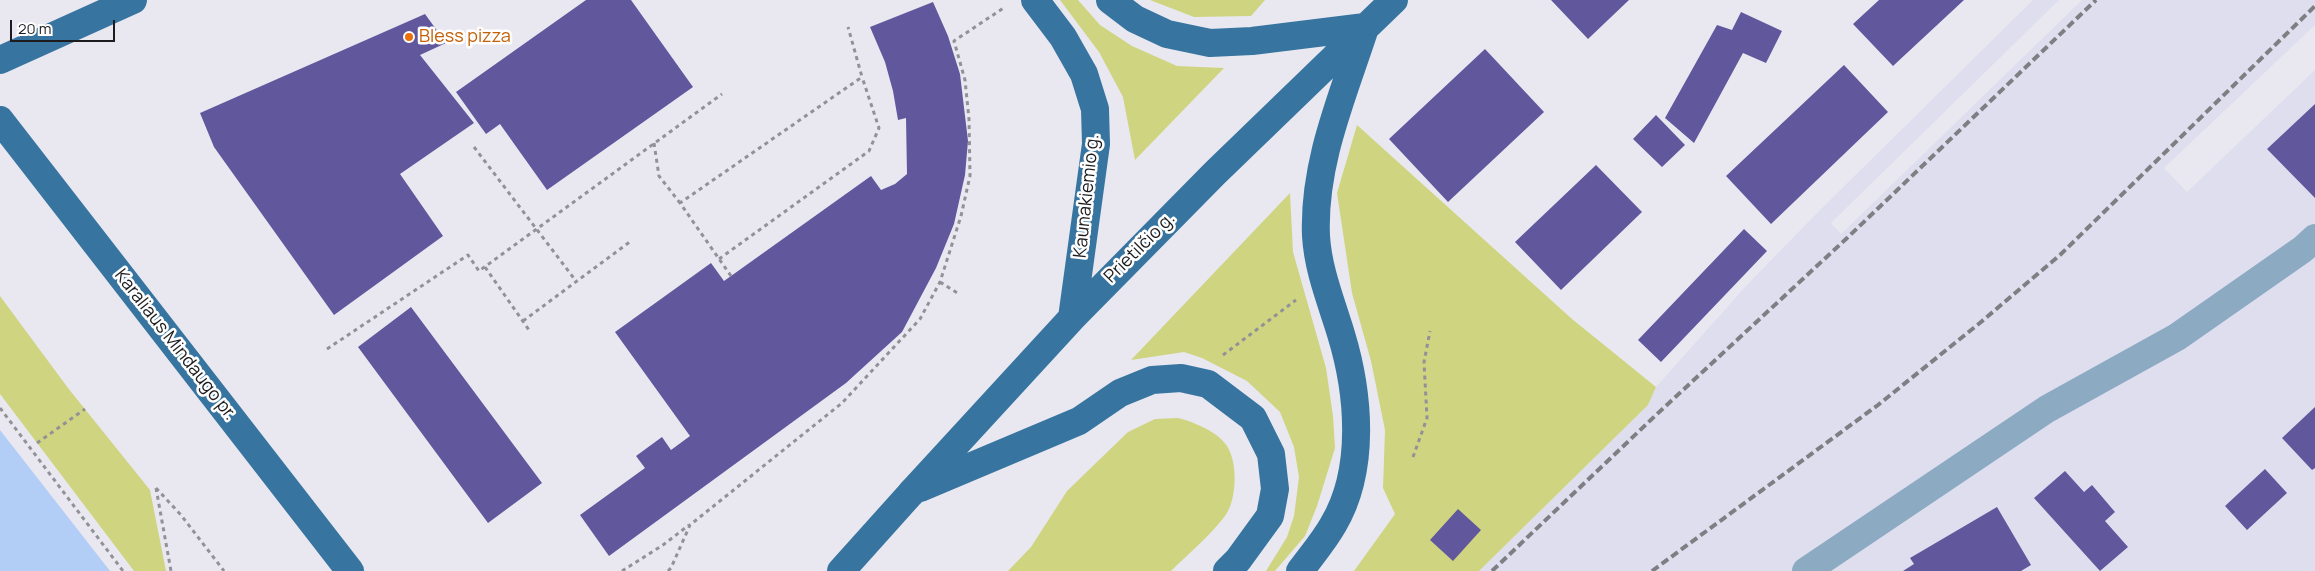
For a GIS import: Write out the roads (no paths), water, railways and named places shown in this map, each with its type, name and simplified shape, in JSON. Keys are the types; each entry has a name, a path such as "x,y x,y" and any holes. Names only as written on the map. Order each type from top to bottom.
{"main road":[{"path":"0,60 133,0"},
{"name":"Kaunakiemio g.","path":"1035,0 1063,36 1084,74 1095,109 1096,144 1072,318"},
{"path":"1110,0 1135,19 1167,34 1210,43 1252,41 1365,27 1323,156 1316,198 1316,238 1323,280 1342,335 1354,384 1355,443 1349,486 1334,524 1300,571"},
{"name":"Prietilčio g.","path":"841,571 1072,318 1215,173 1394,0"},
{"name":"Karaliaus Mindaugo pr.","path":"0,120 350,571"},
{"path":"912,492 1079,421 1120,393 1152,380 1180,378 1208,384 1253,418 1271,454 1274,489 1270,516 1238,560 1227,571"}],"street":[{"path":"1806,571 2047,409 2177,337 2303,249 2315,238"}],"water":[{"path":"0,430 110,571 0,571"}],"railway":[{"path":"1492,571 1656,415 1846,239 2096,0"},
{"path":"1652,571 1878,405 2060,255 2315,6"}],"place":[{"name":"Bless pizza","path":"409,37"}]}
